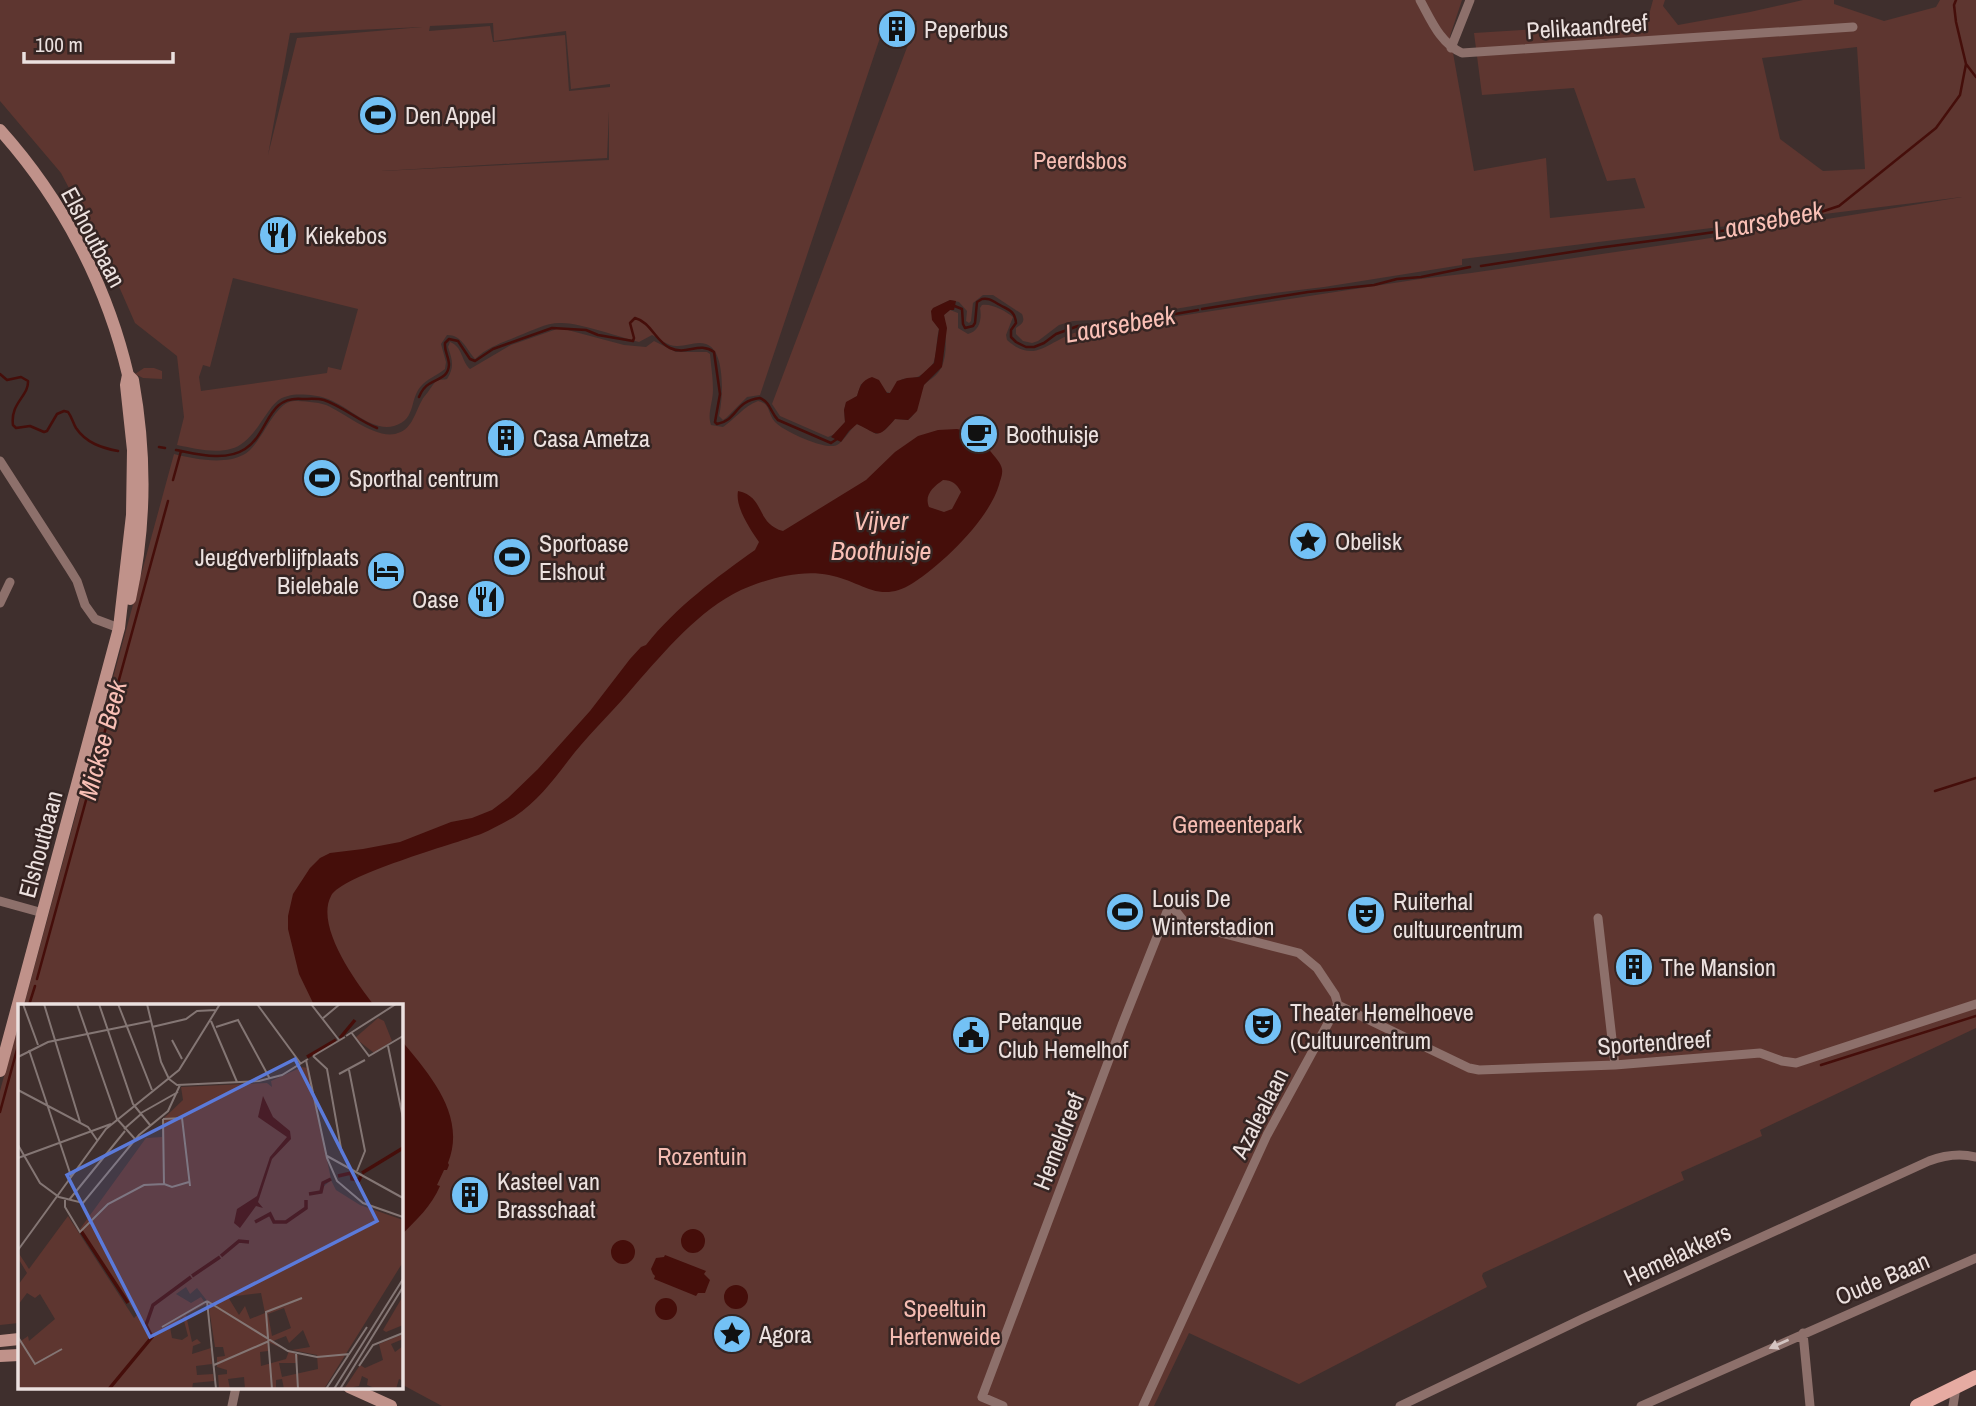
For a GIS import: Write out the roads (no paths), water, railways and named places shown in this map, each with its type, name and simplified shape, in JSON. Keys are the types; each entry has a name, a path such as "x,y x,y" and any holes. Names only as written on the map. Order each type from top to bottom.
{"main road":[{"name":"Elshoutbaan","path":"0,130 38,177 81,248 110,312 128,375 133,380 140,421 143,484 133,583 127,611 119,628 18,1004"},
{"name":"Elshoutbaan","path":"0,1071 18,1005"},
{"path":"0,1341 18,1339"},
{"path":"0,1356 18,1354"},
{"path":"1917,1406 1976,1377"},
{"path":"351,1388 391,1406"}],"street":[{"path":"1420,0 1437,31 1451,48 1470,0"},
{"name":"Pelikaandreef","path":"1451,48 1462,53 1853,27"},
{"path":"0,461 77,581 89,612 94,619 119,628"},
{"path":"0,603 10,582"},
{"path":"0,901 43,913"},
{"name":"Hemeldreef","path":"1003,1406 982,1397 1171,902 1187,925"},
{"path":"1598,918 1615,1065"},
{"path":"1160,930 1187,925 1299,953 1317,968 1335,995 1338,1005"},
{"name":"Sportendreef","path":"1338,1005 1469,1068 1479,1070 1615,1065 1760,1053 1796,1063 1976,1003"},
{"name":"Azalealaan","path":"1143,1406 1267,1135 1338,1005"},
{"name":"Hemelakkers","path":"1400,1406 1584,1318 1929,1161 1946,1155 1976,1157"},
{"name":"Oude Baan","path":"1641,1406 1976,1258"},
{"path":"1803,1333 1810,1406"},
{"path":"1953,1406 1956,1387"},
{"path":"232,1406 236,1388"}],"water":[{"path":"950,300 956,301 954,310 944,315 947,328 942,367 924,385 917,411 908,420 895,419 877,434 857,424 841,442 831,437 845,422 846,402 857,396 865,380 872,377 879,380 887,393 890,393 897,381 919,377 934,363 939,329 932,320 931,311"},
{"name":"Vijver Boothuisje","path":"938,430 962,430 980,440 1002,469 999,485 986,512 951,553 913,583 890,592 871,590 829,575 795,574 741,590 711,608 671,645 582,743 547,787 514,817 481,834 376,870 339,888 331,896 328,922 348,968 373,1004 314,1004 299,974 288,929 288,916 293,894 320,858 330,853 400,842 451,822 492,810 538,769 590,711 630,659 670,618 755,550 759,542 741,511 738,491 753,499 768,522 783,531 866,480 895,452 918,436","holes":["943,480 954,483 961,492 952,509 944,512 929,507 928,499 933,488"]},
{"path":"402,1041 442,1096 453,1128 449,1165 437,1185 440,1186 437,1193 402,1234"},
{"path":"693,1229 704,1236 705,1241 698,1252 693,1253 682,1246 681,1241 688,1230"},
{"path":"623,1240 634,1247 635,1252 628,1263 623,1264 612,1257 611,1252 618,1241"},
{"path":"665,1255 706,1271 704,1274 710,1280 705,1293 698,1293 696,1296 654,1279 651,1269 656,1258"},
{"path":"736,1285 744,1289 748,1297 744,1305 736,1309 728,1305 724,1297 728,1289"},
{"path":"666,1298 674,1301 677,1309 674,1317 666,1320 658,1317 655,1309 658,1301"}],"waterway":[{"name":"Laarsebeek","path":"1481,266 1797,220 1839,206 1936,128 1960,95 1966,64 1956,22 1956,0"},
{"path":"1966,64 1976,77"},
{"name":"Laarsebeek","path":"1202,309 1308,292 1374,285 1470,267"},
{"name":"Laarsebeek","path":"952,305 962,309 965,328 975,323 977,302 982,299 990,299 1006,308 1013,313 1016,323 1011,330 1011,337 1026,347 1044,343 1056,334 1078,326 1112,325 1198,310"},
{"name":"Laarsebeek","path":"419,397 426,387 447,373 449,365 445,343 449,339 458,341 470,359 475,361 493,349 552,328 586,330 598,335 633,341 630,323 635,318 645,323 660,341 670,348 703,348 714,352 720,394 715,422 717,424 729,419 745,403 760,398 766,402 778,420 831,443 837,439"},
{"name":"Laarsebeek","path":"0,374 7,380 21,377 28,381 26,391 14,411 13,425 16,428 30,426 47,431 57,414 64,411 68,412 76,428 89,441 118,451"},
{"name":"Laarsebeek","path":"176,450 211,456 237,453 253,442 275,409 290,400 324,400 377,428"},
{"name":"Laarsebeek","path":"159,447 165,448"},
{"name":"Mickse Beek","path":"173,480 181,451"},
{"name":"Mickse Beek","path":"37,979 168,501"},
{"path":"1935,791 1976,778"},
{"name":"Mickse Beek","path":"29,1004 35,986"},
{"path":"1821,1065 1976,1016"},
{"name":"Mickse Beek","path":"0,1112 18,1046"}],"place":[{"name":"Peperbus","path":"897,29"},
{"name":"Den Appel","path":"378,115"},
{"name":"Kiekebos","path":"278,235"},
{"name":"Boothuisje","path":"979,434"},
{"name":"Casa Ametza","path":"506,438"},
{"name":"Sporthal centrum","path":"322,478"},
{"name":"Obelisk","path":"1308,541"},
{"name":"Sportoase Elshout","path":"512,557"},
{"name":"Jeugdverblijfplaats Bielebale","path":"386,571"},
{"name":"Oase","path":"486,599"},
{"name":"Louis De Winterstadion","path":"1125,912"},
{"name":"Ruiterhal cultuurcentrum","path":"1366,915"},
{"name":"The Mansion","path":"1634,967"},
{"name":"Theater Hemelhoeve (Cultuurcentrum","path":"1263,1026"},
{"name":"Petanque Club Hemelhof","path":"971,1035"},
{"name":"Kasteel van Brasschaat","path":"470,1195"},
{"name":"Agora","path":"732,1334"}],"park label":[{"name":"Peerdsbos","path":"1080,160"},
{"name":"Gemeentepark","path":"1237,824"},
{"name":"Rozentuin","path":"702,1156"},
{"name":"Speeltuin Hertenweide","path":"945,1322"}]}
